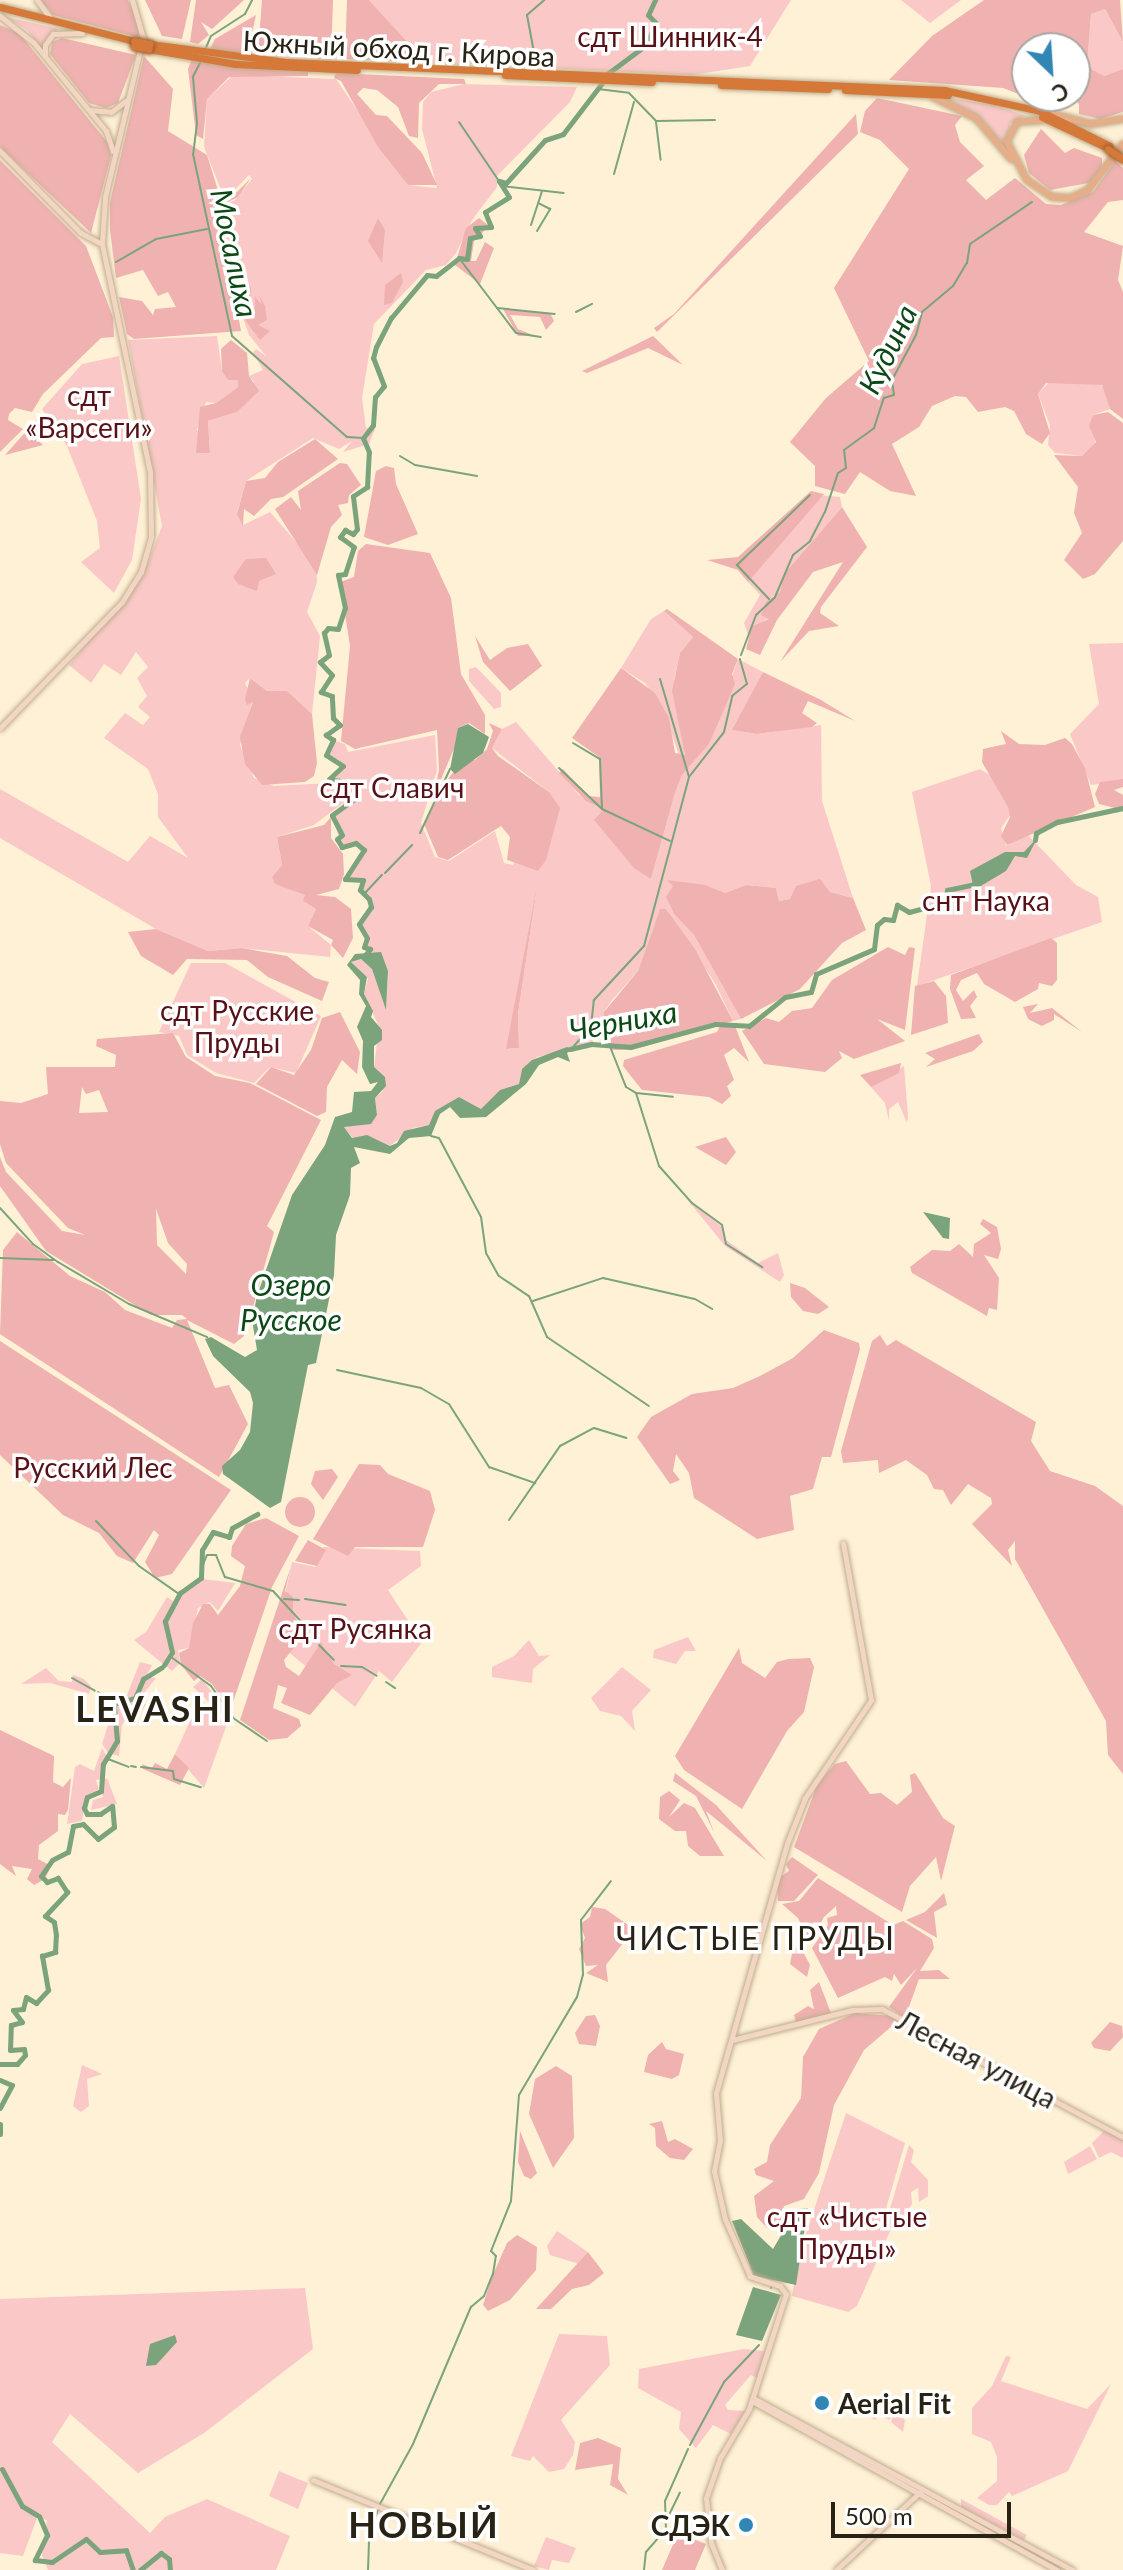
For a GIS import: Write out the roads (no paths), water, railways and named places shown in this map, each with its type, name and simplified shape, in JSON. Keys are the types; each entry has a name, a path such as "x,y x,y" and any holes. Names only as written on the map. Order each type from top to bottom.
{"highway":[{"name":"Южный обход г. Кирова","path":"0,11 54,21 149,47 285,67 925,93 992,102 1051,121 1109,147"},
{"name":"Южный обход г. Кирова","path":"0,11 134,43"},
{"name":"Южный обход г. Кирова","path":"149,47 286,62 934,89 1011,105"},
{"name":"Южный обход г. Кирова","path":"1042,112 1123,157"}],"main road":[{"path":"37,0 54,21"},
{"path":"0,728 113,614 136,581 149,547 150,472 102,244 103,211 143,38 132,0"},
{"path":"0,11 24,32 106,131 114,156"},
{"path":"47,59 45,45 53,34 82,33"},
{"path":"925,93 976,118 1044,194 1071,198 1096,183 1123,144"},
{"path":"88,109 111,112 128,99"},
{"path":"1044,112 1091,124 1123,119"},
{"path":"1016,165 1007,142 1012,126 1027,118 1051,121"},
{"path":"0,151 83,235 102,244"},
{"path":"722,2570 711,2543 706,2498 720,2458 752,2400 786,2294 780,2286 750,2276 722,2210 714,2171 717,2156 716,2093 778,1868 805,1798 872,1695 843,1543"},
{"name":"Лесная улица","path":"732,2040 852,2010 882,2009 1123,2137"},
{"path":"752,2400 1073,2570"},
{"path":"313,2480 533,2570"},
{"path":"836,2570 921,2491"},
{"path":"921,2491 1057,2570"}],"water":[{"path":"468,724 489,737 483,753 455,774 450,769 458,728"},
{"path":"1038,837 1027,858 1015,856 1006,871 974,890 970,871 1005,852 1024,852"},
{"name":"Озеро Русское","path":"381,952 388,971 386,1010 372,969 361,959 351,962 367,977 364,994 373,1011 371,1017 382,1030 382,1040 374,1046 374,1067 385,1077 386,1086 375,1098 377,1115 371,1124 344,1127 352,1138 367,1135 390,1146 397,1143 404,1131 429,1125 435,1111 459,1097 481,1109 500,1090 519,1084 522,1069 532,1060 567,1047 574,1049 567,1053 570,1062 558,1057 539,1065 526,1084 486,1117 460,1118 450,1107 440,1114 431,1136 409,1138 390,1154 354,1147 360,1163 351,1168 350,1195 336,1235 334,1275 316,1363 308,1365 281,1502 270,1508 223,1474 222,1466 240,1450 250,1432 253,1403 250,1392 213,1356 205,1339 211,1337 245,1357 257,1350 252,1320 257,1296 292,1195 325,1145 335,1117 352,1112 354,1092 371,1091 378,1082 370,1084 362,1067 363,1041 357,1027 366,1006 359,994 360,980 347,965 355,954"},
{"path":"923,1212 950,1218 949,1239 943,1238"},
{"path":"808,2208 796,2285 754,2276 732,2221 741,2219 773,2249 786,2227 787,2210"},
{"path":"753,2287 781,2295 762,2341 736,2335"},
{"path":"175,2335 177,2342 156,2365 146,2366 150,2344"}],"waterway":[{"name":"Мосалиха","path":"205,50 211,36 245,14 252,0"},
{"path":"535,58 527,15 544,0"},
{"path":"607,74 646,45 656,23 648,15 655,0"},
{"name":"Мосалиха","path":"201,61 193,77 197,123 193,154 232,336 347,437 363,438"},
{"path":"365,955 370,949 364,947 367,938 359,924 371,907 369,899 360,890 363,880 345,879 364,850 356,843 342,847 337,839 342,835 332,815 353,800 339,781 329,779 343,766 326,755 333,740 326,735 340,725 333,718 332,696 321,692 332,675 320,662 329,655 324,633 328,628 338,629 345,608 338,575 345,574 354,547 340,537 345,530 353,534 357,529 353,496 367,487 369,452 363,438 373,425 375,397 384,386 373,358 391,318 427,275 436,276 459,258 467,259 470,238 480,236 475,228 491,227 485,212 509,197 499,181 506,183 545,140 563,134 602,83"},
{"path":"598,89 629,93 656,121 715,120"},
{"path":"614,174 634,102"},
{"path":"459,122 499,181"},
{"path":"656,122 661,160"},
{"path":"501,186 564,193"},
{"path":"531,225 542,192"},
{"name":"Кудина","path":"741,655 756,615 775,597 793,555 810,541 825,512 838,473 846,468 844,450 874,428 884,398 894,395 892,380 916,335 922,312 953,286 967,263 970,244 1032,202"},
{"path":"537,231 550,209 538,203"},
{"path":"116,262 156,239 207,229"},
{"path":"459,258 516,333 541,337"},
{"path":"576,312 592,304"},
{"path":"497,308 555,314"},
{"path":"400,456 415,465 477,476"},
{"path":"769,599 737,565 810,495"},
{"name":"Кудина","path":"573,1047 591,1027 594,1000 644,946 689,777 724,732 732,696 747,684 740,659"},
{"path":"660,679 689,777"},
{"path":"573,743 600,759 602,809"},
{"path":"559,768 602,809 670,841"},
{"path":"420,833 450,769"},
{"name":"Черниха","path":"1035,840 1036,833 1057,822 1123,808"},
{"path":"385,873 412,845"},
{"path":"365,893 382,875"},
{"name":"Черниха","path":"928,907 942,908 947,890 976,884"},
{"name":"Черниха","path":"570,1049 591,1044 630,1047 715,1024 749,1026 785,997 811,992 816,974 874,949 877,925 884,919 893,920 897,905 909,912 924,908"},
{"path":"609,1044 626,1087 636,1093 673,1097"},
{"path":"636,1093 659,1166 692,1203 722,1225 726,1244 762,1267"},
{"path":"431,1136 439,1138 481,1217 486,1253 499,1276 529,1296 547,1337 649,1406"},
{"path":"0,1208 33,1244 58,1262 129,1304 207,1337"},
{"path":"0,1258 54,1260"},
{"path":"533,1301 603,1278 695,1299 712,1309"},
{"path":"337,1370 421,1388 449,1404 489,1467 535,1483"},
{"path":"509,1520 560,1446 594,1428 627,1438"},
{"path":"164,1665 172,1652 165,1621 180,1593 201,1578 202,1550 213,1532 229,1537 232,1528 257,1514"},
{"path":"96,1521 139,1566 179,1594"},
{"path":"201,1569 207,1555 216,1555 225,1577 273,1591 306,1627"},
{"path":"284,1599 299,1600"},
{"path":"305,1599 346,1605"},
{"path":"319,1645 334,1660"},
{"path":"171,1657 211,1686 233,1718 267,1741"},
{"path":"341,1666 362,1667 377,1676"},
{"path":"0,2064 17,2064 25,2055 24,2049 10,2050 11,2025 22,2022 13,2010 23,2009 26,1997 36,2003 48,1990 42,1956 55,1952 56,1935 54,1922 45,1916 67,1892 58,1878 47,1882 41,1876 52,1860 68,1852 73,1826 83,1824 98,1839 114,1827 112,1806 100,1814 87,1814 84,1808 87,1797 101,1791 103,1764 117,1741 114,1704 135,1698 143,1679 162,1667"},
{"path":"72,1678 95,1691"},
{"path":"386,1682 395,1688"},
{"path":"98,1692 116,1702"},
{"path":"108,1759 129,1767"},
{"path":"131,1766 136,1767"},
{"path":"141,1767 173,1771 174,1779 201,1787"},
{"path":"380,2504 413,2444 471,2307 484,2296 493,2274 496,2256 491,2251 511,2201 519,2095 577,1997 583,1975 581,1920 611,1881"},
{"path":"0,2080 12,2085 0,2108"},
{"path":"0,2124 0,2134"},
{"path":"690,2445 724,2382 759,2345"},
{"path":"644,2570 646,2552 666,2529 665,2501 688,2449"},
{"path":"2,2469 22,2506 37,2515"},
{"path":"669,2515 680,2492"},
{"path":"368,2570 369,2536 378,2510"},
{"path":"39,2516 47,2535 35,2560 52,2562 86,2539 100,2552 126,2550 133,2570"},
{"path":"140,2570 161,2553 169,2559 170,2570"}],"place":[{"name":"Aerial Fit","path":"822,2403"},
{"name":"СДЭК","path":"746,2525"}],"district":[{"name":"LEVASHI","path":"155,1709"},
{"name":"ЧИСТЫЕ ПРУДЫ","path":"756,1938"},
{"name":"НОВЫЙ","path":"424,2525"}],"park label":[{"name":"сдт Шинник-4","path":"670,36"},
{"name":"сдт «Варсеги»","path":"89,411"},
{"name":"сдт Славич","path":"392,787"},
{"name":"снт Наука","path":"986,900"},
{"name":"сдт Русские Пруды","path":"237,1026"},
{"name":"Русский Лес","path":"93,1467"},
{"name":"сдт Русянка","path":"355,1628"},
{"name":"сдт «Чистые Пруды»","path":"847,2232"}]}
